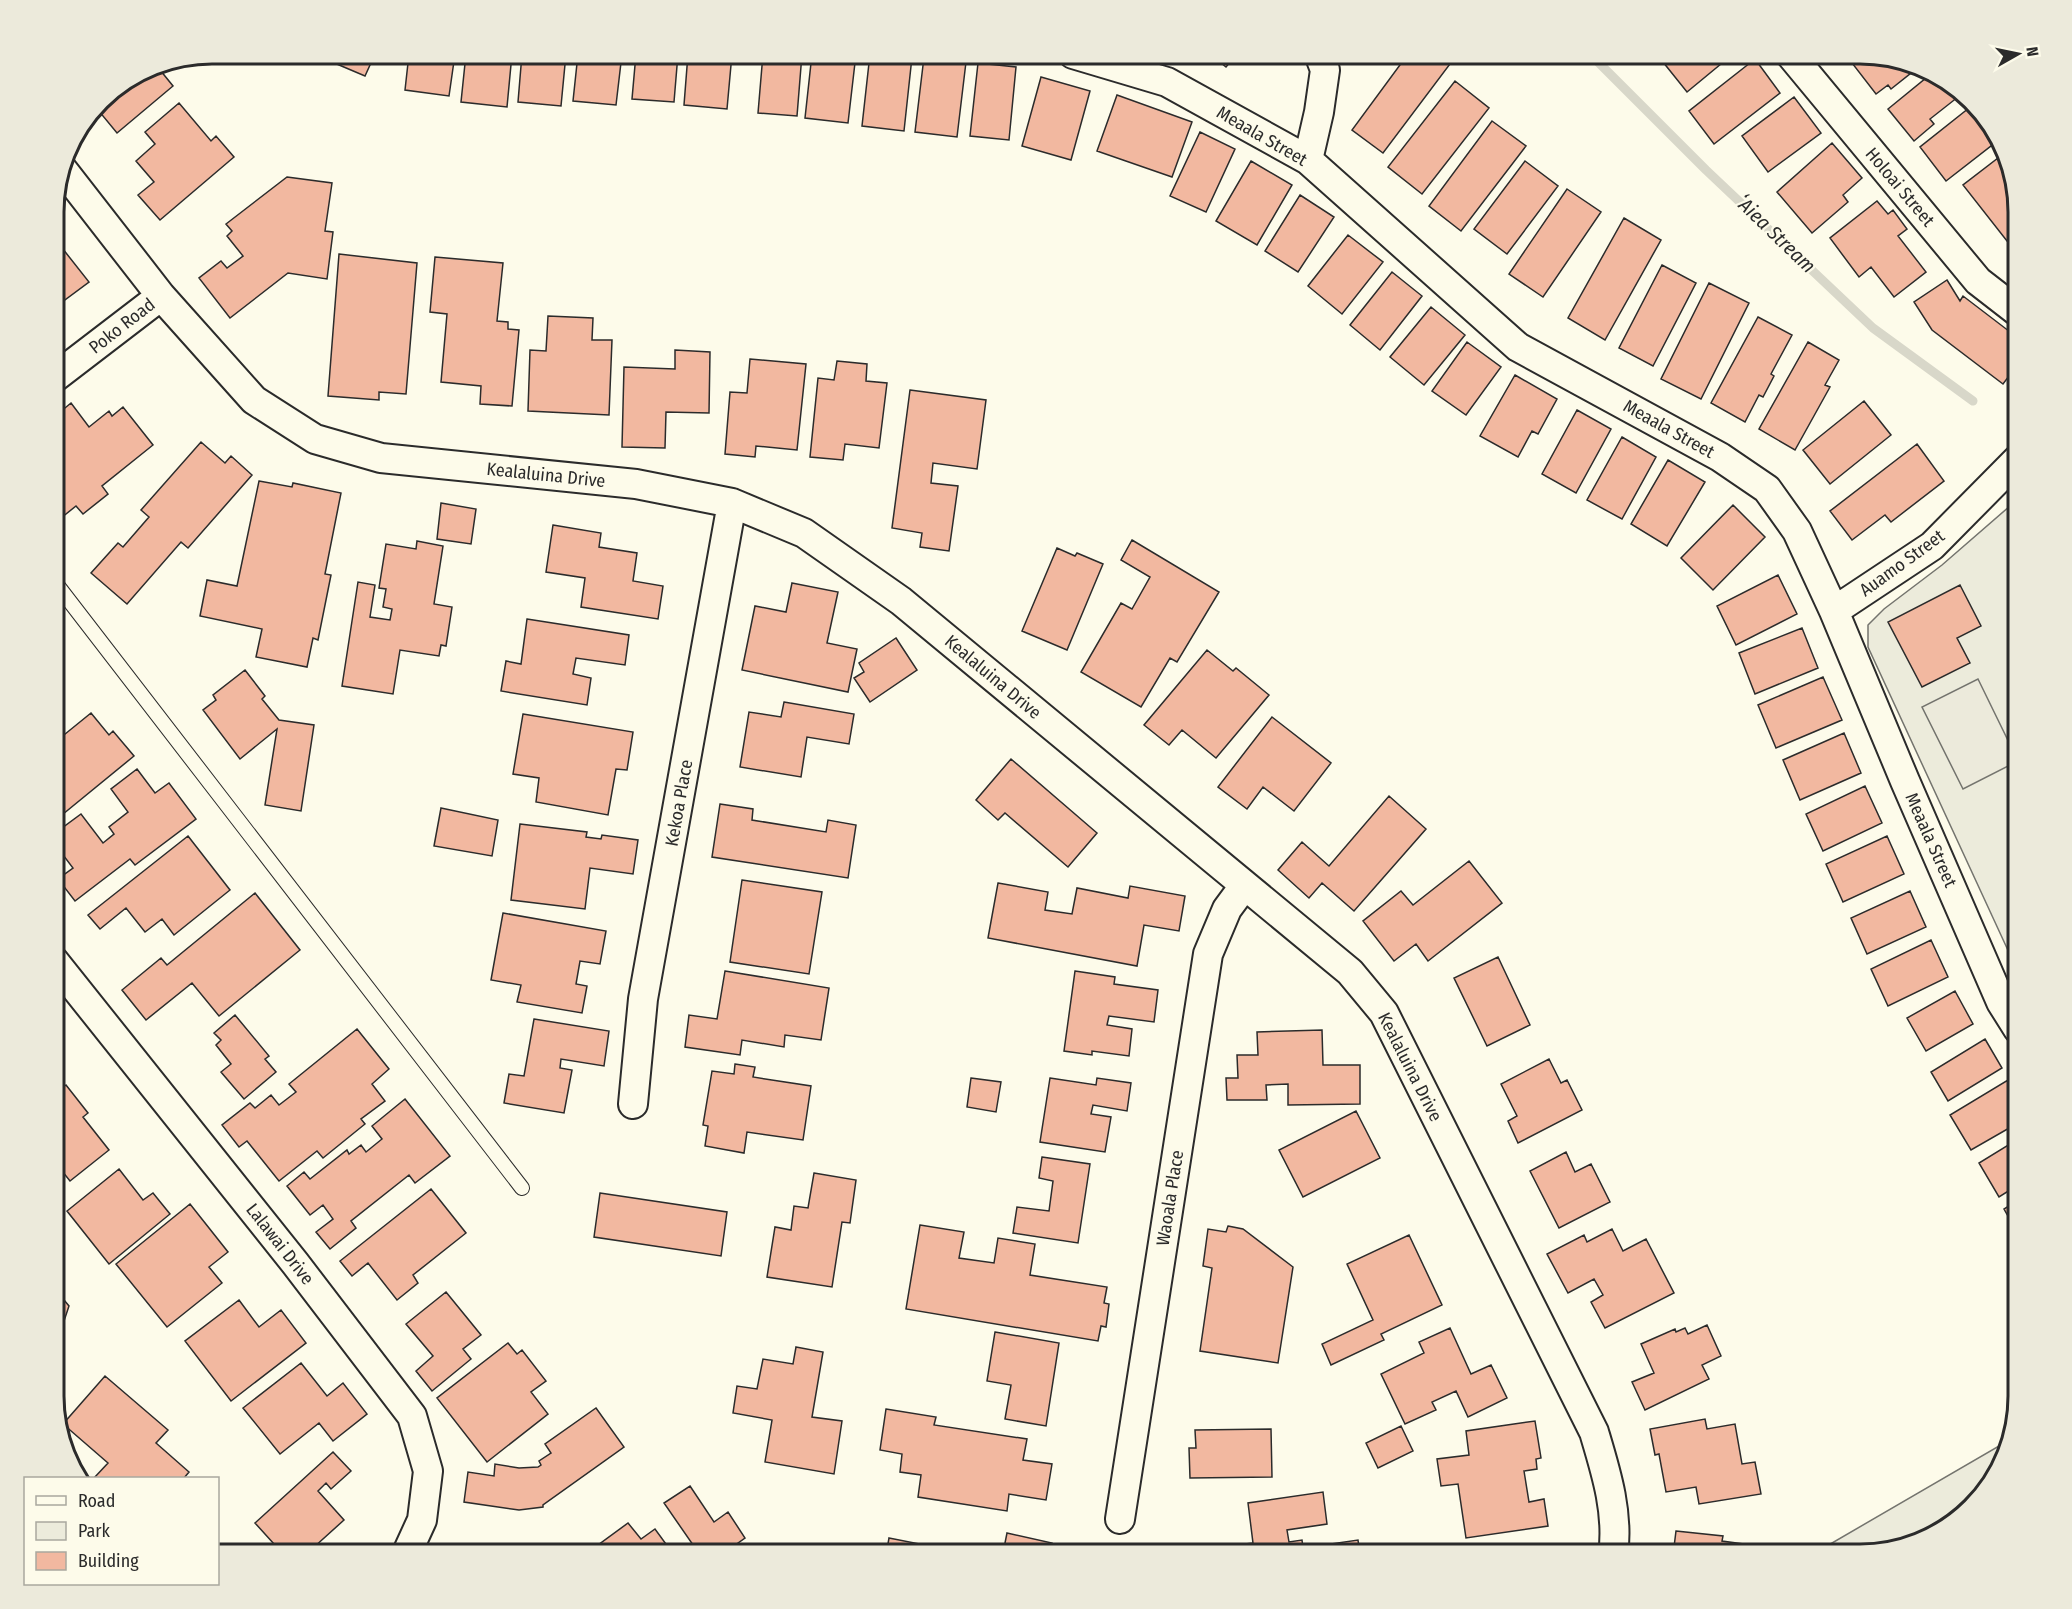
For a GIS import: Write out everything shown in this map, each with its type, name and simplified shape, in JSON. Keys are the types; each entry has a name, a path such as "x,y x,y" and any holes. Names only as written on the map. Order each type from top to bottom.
{"street":[{"name":"Meaala Street","path":"1106,64 1167,82 1308,160 1518,347 1720,457 1767,489 1797,531 1834,611 2001,1002 2008,1013"},
{"path":"1308,160 1319,112 1325,70 1323,64"},
{"name":"Holoai Street","path":"1798,64 1978,281 2008,304"},
{"name":"Kealaluina Drive","path":"69,178 161,296 254,400 315,439 381,458 636,484 732,503 804,533 901,601 1350,972 1384,1013 1594,1432 1609,1482 1615,1544"},
{"name":"Poko Road","path":"65,370 161,296"},
{"name":"Auamo Street","path":"1834,611 1932,546 2008,469"},
{"name":"Kekoa Place","path":"633,1104 643,999 732,503"},
{"name":"Waoala Place","path":"1120,1519 1208,954 1227,909 1244,886"},
{"name":"Lalawai Drive","path":"65,975 295,1263 412,1416 428,1471 422,1520 411,1544"}],"lane":[{"path":"65,595 522,1188"}],"green space":[{"path":"2008,508 2008,950 1868,647 1868,625 1884,609 1942,565"},
{"path":"1999,1446 1977,1487 1942,1520 1907,1537 1888,1542 1830,1544"}],"shaded area":[{"path":"1978,679 2008,740 2008,766 1963,789 1922,707"}],"building":[{"path":"337,64 370,64 365,76"},
{"path":"408,64 454,64 449,96 405,90"},
{"path":"465,64 511,64 507,107 461,102"},
{"path":"521,64 565,64 561,106 518,102"},
{"path":"577,64 621,64 616,105 573,101"},
{"path":"635,64 677,64 674,102 632,99"},
{"path":"687,64 731,64 727,109 684,105"},
{"path":"762,64 801,64 797,116 758,113"},
{"path":"811,64 855,64 848,123 805,118"},
{"path":"869,64 911,64 904,131 862,126"},
{"path":"923,64 966,64 957,137 915,132"},
{"path":"978,64 1016,67 1009,140 970,136"},
{"path":"1401,64 1450,64 1383,153 1352,130"},
{"path":"1665,64 1721,64 1687,92"},
{"path":"1749,64 1759,64 1780,93 1714,144 1689,111"},
{"path":"1853,64 1888,67 1910,74 1891,89 1888,85 1876,94"},
{"path":"163,74 173,86 117,133 102,115 130,89"},
{"path":"1041,77 1090,91 1071,160 1022,146"},
{"path":"1924,80 1955,99 1930,119 1934,124 1914,141 1888,109"},
{"path":"1455,81 1489,108 1422,194 1388,167"},
{"path":"1117,95 1192,122 1172,177 1097,151"},
{"path":"1794,97 1821,133 1768,172 1742,136"},
{"path":"179,103 211,141 216,136 234,157 160,220 138,195 154,182 136,161 155,144 145,132"},
{"path":"1966,110 1983,130 1991,146 1946,181 1920,147"},
{"path":"1492,121 1526,146 1461,231 1429,206"},
{"path":"1200,132 1235,149 1206,212 1170,196"},
{"path":"1832,143 1862,178 1843,195 1848,202 1812,233 1777,192"},
{"path":"1997,159 2005,184 2008,242 1963,185"},
{"path":"1251,161 1292,185 1257,245 1216,221"},
{"path":"1525,161 1558,186 1507,254 1474,229"},
{"path":"287,177 332,183 325,231 333,232 327,279 288,273 230,318 199,278 221,261 227,268 243,256 227,236 232,231 226,224"},
{"path":"1567,189 1601,212 1543,297 1509,274"},
{"path":"1300,195 1334,217 1298,272 1265,251"},
{"path":"1877,201 1888,214 1893,210 1907,229 1898,236 1926,272 1894,297 1871,267 1859,277 1830,238"},
{"path":"1624,218 1661,240 1605,340 1568,318"},
{"path":"1348,235 1383,262 1342,314 1308,286"},
{"path":"65,252 89,282 65,300"},
{"path":"339,254 417,263 406,394 379,392 379,400 328,396"},
{"path":"435,257 503,263 497,321 508,322 508,329 519,330 512,406 480,404 481,386 441,382 447,314 430,312"},
{"path":"1662,265 1696,283 1653,366 1619,348"},
{"path":"1392,272 1422,296 1380,350 1350,325"},
{"path":"1947,280 1960,301 1963,296 2008,330 2008,377 2003,384 1932,330 1914,302"},
{"path":"1709,283 1749,303 1701,399 1661,379"},
{"path":"1431,307 1465,335 1424,385 1390,357"},
{"path":"548,316 593,318 592,340 612,340 609,415 528,411 530,350 546,351"},
{"path":"1758,317 1792,335 1771,374 1774,376 1763,397 1759,395 1745,422 1711,403"},
{"path":"1467,342 1501,367 1466,415 1432,391"},
{"path":"1808,342 1839,360 1825,385 1830,387 1795,450 1759,429"},
{"path":"675,350 710,352 709,413 666,412 665,448 622,447 624,367 675,369"},
{"path":"750,359 806,364 797,450 756,446 755,457 725,454 730,392 747,393"},
{"path":"837,361 867,364 866,381 887,383 879,448 845,444 843,460 810,457 818,378 834,380"},
{"path":"1515,375 1557,399 1538,434 1532,431 1518,457 1480,436"},
{"path":"910,390 986,400 977,469 933,463 931,483 958,486 949,551 920,547 922,533 892,528"},
{"path":"1864,401 1891,435 1830,484 1803,450"},
{"path":"71,403 89,427 109,411 112,416 123,407 153,445 102,486 108,494 83,514 76,506 65,515 65,408"},
{"path":"1577,410 1611,429 1576,493 1542,474"},
{"path":"1622,437 1656,457 1622,519 1587,500"},
{"path":"201,442 225,463 231,456 252,475 188,548 181,542 127,604 91,573 118,543 123,547 149,517 141,510"},
{"path":"1917,444 1944,481 1891,522 1885,515 1852,540 1830,511"},
{"path":"1668,460 1705,482 1667,546 1631,524"},
{"path":"259,481 292,487 293,483 341,493 325,574 331,575 318,640 313,638 307,667 256,657 262,629 200,616 207,580 237,586"},
{"path":"441,503 476,509 471,544 437,539"},
{"path":"1733,505 1765,537 1713,590 1681,558"},
{"path":"553,525 601,533 599,547 637,553 633,581 663,586 658,619 581,607 585,578 546,572"},
{"path":"1132,540 1219,592 1177,662 1170,658 1141,707 1081,672 1121,603 1132,609 1150,577 1121,560"},
{"path":"417,541 443,546 434,604 452,607 446,646 441,645 439,656 400,650 393,694 342,686 358,582 375,585 370,617 390,620 392,609 383,607 386,589 379,588 386,544 416,549"},
{"path":"1057,548 1075,556 1077,553 1103,564 1067,650 1022,631"},
{"path":"1778,575 1797,614 1736,645 1717,606"},
{"path":"792,583 838,592 827,643 857,649 848,692 742,670 755,606 786,612"},
{"path":"1960,585 1981,626 1957,638 1970,663 1922,687 1888,622"},
{"path":"527,619 629,635 625,665 576,658 573,674 591,678 587,705 501,691 506,661 521,664"},
{"path":"1802,628 1818,668 1755,694 1739,653"},
{"path":"896,638 917,670 870,702 854,678 864,672 859,663"},
{"path":"1207,650 1233,671 1236,668 1269,695 1216,758 1182,730 1169,745 1144,725"},
{"path":"245,670 265,696 262,699 279,720 314,725 301,811 265,805 277,729 240,759 203,710 216,700 213,695"},
{"path":"1823,677 1842,720 1776,748 1758,705"},
{"path":"784,702 854,714 849,744 807,737 801,777 740,767 749,712 781,717"},
{"path":"91,713 109,735 113,731 134,756 65,812 65,734"},
{"path":"523,714 633,732 627,770 616,769 608,815 536,802 539,778 513,774"},
{"path":"1272,717 1331,763 1294,811 1263,787 1247,809 1218,787"},
{"path":"1844,733 1861,773 1800,800 1783,760"},
{"path":"1011,759 1097,833 1068,867 1005,813 998,820 976,800"},
{"path":"137,769 155,793 169,783 196,819 135,865 130,859 75,901 65,888 65,874 73,868 65,857 65,826 81,814 103,843 114,834 109,827 128,812 111,789"},
{"path":"1865,786 1882,823 1823,851 1806,814"},
{"path":"1389,796 1426,829 1354,911 1322,883 1309,898 1278,870 1302,842 1329,866"},
{"path":"720,804 753,809 752,820 826,832 828,820 856,825 848,878 712,857"},
{"path":"441,808 498,820 492,856 434,846"},
{"path":"520,824 587,832 586,837 601,839 602,835 638,840 633,874 590,868 585,909 511,900"},
{"path":"188,836 230,890 174,935 162,919 145,932 126,908 100,929 88,915"},
{"path":"1887,836 1904,874 1843,902 1826,864"},
{"path":"1469,861 1502,903 1428,961 1416,944 1394,961 1363,921 1401,891 1413,905"},
{"path":"742,880 822,892 809,974 730,962"},
{"path":"998,883 1048,892 1045,910 1072,914 1077,888 1128,898 1130,886 1185,896 1179,931 1144,925 1137,966 988,938"},
{"path":"1910,891 1926,927 1867,954 1851,918"},
{"path":"255,893 300,950 219,1016 192,983 146,1020 122,990 161,958 167,965"},
{"path":"503,913 606,931 600,964 580,961 576,984 587,986 582,1013 517,1002 521,985 491,980"},
{"path":"1931,940 1948,977 1888,1006 1871,969"},
{"path":"1498,957 1530,1025 1487,1046 1454,978"},
{"path":"725,971 829,988 821,1040 785,1035 784,1047 742,1040 740,1055 685,1047 689,1015 717,1019"},
{"path":"1075,971 1115,977 1114,984 1158,990 1154,1022 1109,1016 1107,1025 1132,1029 1129,1056 1092,1051 1092,1055 1064,1051"},
{"path":"1955,991 1973,1024 1926,1051 1907,1018"},
{"path":"235,1015 269,1056 265,1059 276,1072 244,1099 221,1072 231,1064 216,1045 221,1040 214,1033"},
{"path":"534,1019 609,1031 604,1066 561,1059 560,1068 572,1070 564,1113 504,1103 509,1074 524,1076"},
{"path":"357,1029 389,1069 372,1084 385,1101 361,1119 365,1124 323,1158 317,1151 279,1181 247,1141 239,1147 222,1125 250,1103 255,1108 271,1095 279,1105 296,1092 289,1084"},
{"path":"1322,1030 1323,1065 1360,1065 1360,1104 1288,1105 1288,1084 1266,1085 1267,1100 1227,1100 1226,1078 1238,1078 1237,1055 1258,1055 1257,1032"},
{"path":"1985,1039 2002,1068 1948,1101 1931,1072"},
{"path":"1549,1059 1561,1083 1567,1080 1582,1110 1518,1143 1508,1121 1517,1116 1501,1084"},
{"path":"735,1064 755,1067 753,1077 811,1086 803,1140 747,1132 744,1153 705,1146 708,1126 703,1125 712,1071 734,1074"},
{"path":"971,1078 1001,1082 996,1112 967,1107"},
{"path":"1050,1078 1096,1085 1097,1078 1131,1083 1127,1111 1093,1105 1091,1114 1111,1117 1105,1152 1040,1142"},
{"path":"2008,1080 2008,1129 1971,1150 1950,1115"},
{"path":"65,1086 88,1113 83,1117 109,1150 70,1181 65,1175"},
{"path":"405,1099 450,1156 415,1183 409,1175 351,1221 356,1228 330,1249 316,1232 333,1219 323,1205 310,1215 287,1186 304,1172 310,1179 347,1150 349,1154 361,1145 366,1152 382,1139 372,1126"},
{"path":"1356,1111 1380,1158 1303,1197 1279,1150"},
{"path":"2008,1145 2008,1191 1999,1197 1979,1163"},
{"path":"1566,1152 1575,1172 1591,1164 1610,1202 1559,1228 1530,1171"},
{"path":"1042,1157 1090,1164 1078,1243 1013,1233 1017,1207 1049,1211 1053,1181 1039,1178"},
{"path":"119,1169 143,1200 153,1193 170,1214 109,1264 67,1211"},
{"path":"814,1173 856,1180 850,1223 842,1222 832,1287 767,1277 775,1227 791,1230 794,1206 808,1208"},
{"path":"431,1189 466,1233 413,1275 418,1283 397,1300 368,1263 352,1276 340,1261"},
{"path":"600,1193 727,1212 721,1256 594,1237"},
{"path":"190,1204 228,1252 209,1267 222,1283 167,1327 116,1264"},
{"path":"920,1225 964,1232 959,1258 994,1263 998,1238 1035,1244 1030,1275 1107,1287 1104,1303 1109,1304 1106,1327 1101,1326 1098,1341 906,1309"},
{"path":"1228,1226 1243,1229 1293,1267 1278,1363 1200,1351 1212,1268 1203,1266 1208,1229 1226,1232"},
{"path":"1612,1229 1623,1251 1646,1239 1674,1293 1605,1328 1591,1302 1603,1295 1594,1279 1568,1293 1547,1254 1584,1235 1587,1242"},
{"path":"1409,1235 1442,1305 1381,1334 1384,1340 1331,1365 1322,1344 1373,1320 1347,1264"},
{"path":"446,1292 481,1335 463,1349 471,1359 432,1391 416,1371 433,1356 406,1324"},
{"path":"239,1300 259,1327 281,1310 306,1343 231,1401 185,1341"},
{"path":"65,1301 69,1306 65,1318"},
{"path":"1707,1325 1721,1356 1702,1365 1709,1379 1645,1410 1632,1382 1654,1373 1641,1344 1675,1329 1676,1332 1685,1328 1688,1334"},
{"path":"1450,1328 1471,1374 1491,1365 1507,1398 1468,1417 1456,1391 1432,1402 1436,1410 1405,1424 1381,1374 1424,1353 1419,1342"},
{"path":"995,1332 1059,1343 1046,1426 1005,1419 1011,1385 987,1381"},
{"path":"508,1343 517,1354 522,1350 546,1381 531,1392 548,1414 487,1462 437,1398"},
{"path":"796,1347 823,1352 812,1417 842,1421 834,1474 765,1462 772,1420 733,1413 737,1386 757,1389 763,1359 793,1364"},
{"path":"301,1363 327,1396 343,1383 367,1414 333,1441 319,1423 280,1454 243,1408"},
{"path":"105,1376 168,1430 156,1443 189,1472 185,1477 95,1477 108,1463 69,1429 67,1420"},
{"path":"596,1408 624,1447 543,1507 519,1510 464,1502 468,1472 494,1476 495,1464 519,1468 538,1467 541,1465 539,1461 551,1453 545,1444"},
{"path":"886,1409 936,1417 934,1425 1027,1439 1023,1460 1052,1464 1046,1500 1009,1494 1007,1511 918,1497 921,1475 900,1472 902,1454 880,1450"},
{"path":"1705,1419 1707,1429 1735,1424 1742,1464 1755,1462 1761,1494 1699,1504 1696,1487 1666,1492 1659,1454 1655,1455 1650,1429"},
{"path":"1535,1421 1541,1458 1536,1459 1537,1469 1524,1471 1529,1502 1544,1499 1548,1526 1466,1538 1458,1484 1441,1486 1437,1459 1469,1455 1466,1431"},
{"path":"1401,1426 1413,1451 1378,1468 1366,1443"},
{"path":"1271,1429 1272,1477 1190,1478 1189,1448 1196,1448 1195,1430"},
{"path":"333,1452 351,1471 331,1489 326,1483 318,1491 344,1520 317,1544 274,1544 255,1523"},
{"path":"690,1486 714,1522 728,1512 745,1538 737,1544 692,1544 664,1503"},
{"path":"1323,1492 1327,1524 1287,1530 1289,1542 1302,1540 1302,1544 1246,1544 1253,1543 1248,1503"},
{"path":"628,1523 641,1539 655,1529 666,1544 599,1544"},
{"path":"1676,1531 1723,1536 1722,1541 1744,1544 1674,1544"},
{"path":"1007,1533 1052,1543 1052,1544 1005,1544"},
{"path":"889,1538 920,1544 888,1544"},
{"path":"1358,1540 1359,1544 1330,1544"}],"waterway":[{"name":"ʻAiea Stream","path":"1600,64 1706,170 1873,328 1973,401"}]}
